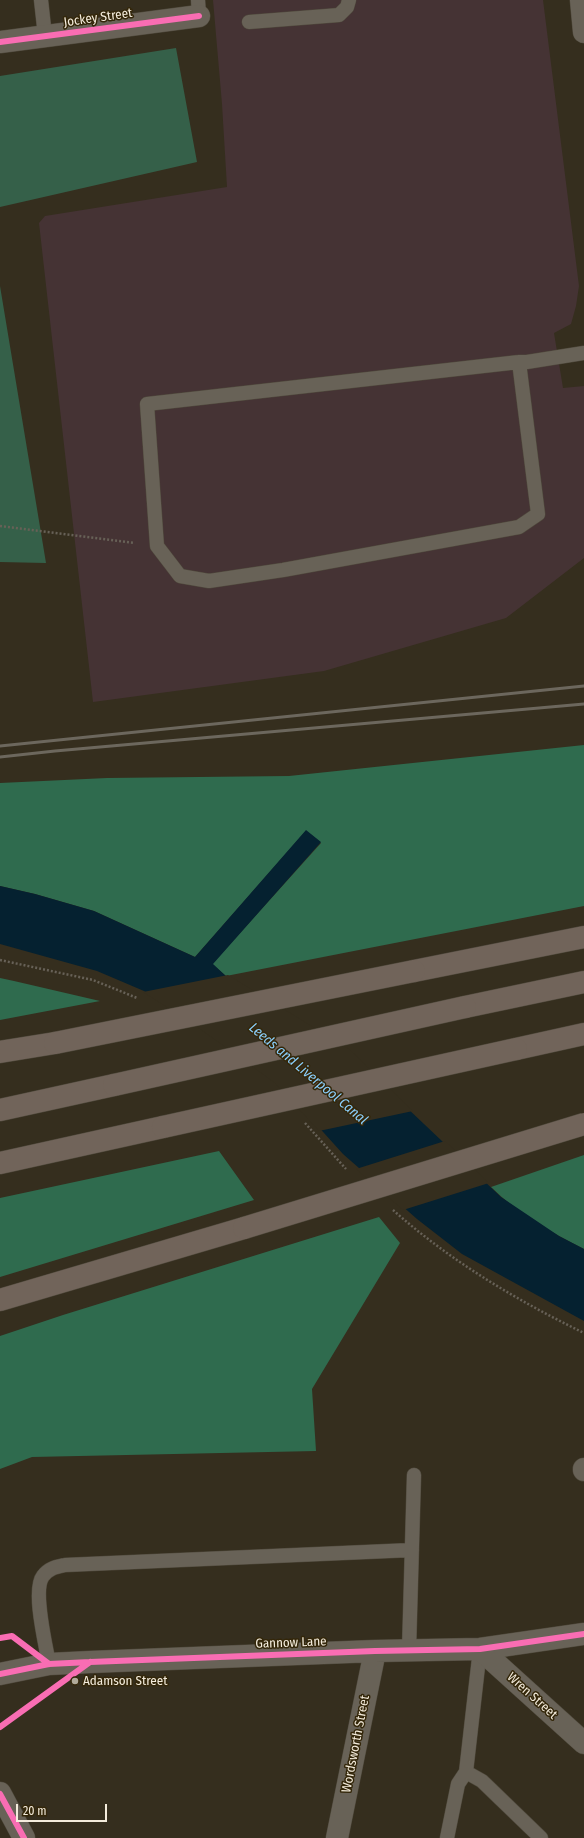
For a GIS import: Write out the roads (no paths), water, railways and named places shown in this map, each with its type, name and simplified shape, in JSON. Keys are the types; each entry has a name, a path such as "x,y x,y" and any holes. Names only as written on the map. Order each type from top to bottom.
{"highway":[{"path":"0,1052 55,1043 584,937"},
{"path":"0,1110 584,982"},
{"path":"0,1163 584,1034"},
{"path":"0,1300 244,1228 584,1124"}],"street":[{"path":"580,0 584,32"},
{"name":"Jockey Street","path":"0,42 45,36 199,8"},
{"name":"Gannow Lane","path":"0,1674 49,1664 375,1651 480,1649 584,1634"},
{"name":"Wren Street","path":"480,1649 584,1743"},
{"name":"Wordsworth Street","path":"337,1838 375,1651"},
{"path":"0,1793 24,1838"}],"lane":[{"path":"41,0 45,36"},
{"path":"250,22 340,15 347,6 349,0"},
{"path":"519,362 538,514 519,527 283,570 208,582 180,576 157,546 147,404 519,362 584,353"},
{"path":"409,1650 414,1475"},
{"path":"49,1664 38,1596 42,1577 52,1568 73,1565 412,1550"},
{"path":"447,1838 458,1784 466,1772 480,1649"},
{"path":"466,1772 482,1781 541,1838"}],"water":[{"name":"Leeds and Liverpool Canal","path":"306,830 321,842 213,964 228,978 347,1051 501,1197 559,1236 584,1249 584,1321 462,1254 417,1219 343,1154 277,1081 190,1020 144,991 97,971 0,944 0,886 35,894 94,911 195,957"}],"railway":[{"path":"0,746 584,686"},
{"path":"0,757 584,704"}],"place":[{"name":"Adamson Street","path":"75,1681"}]}
